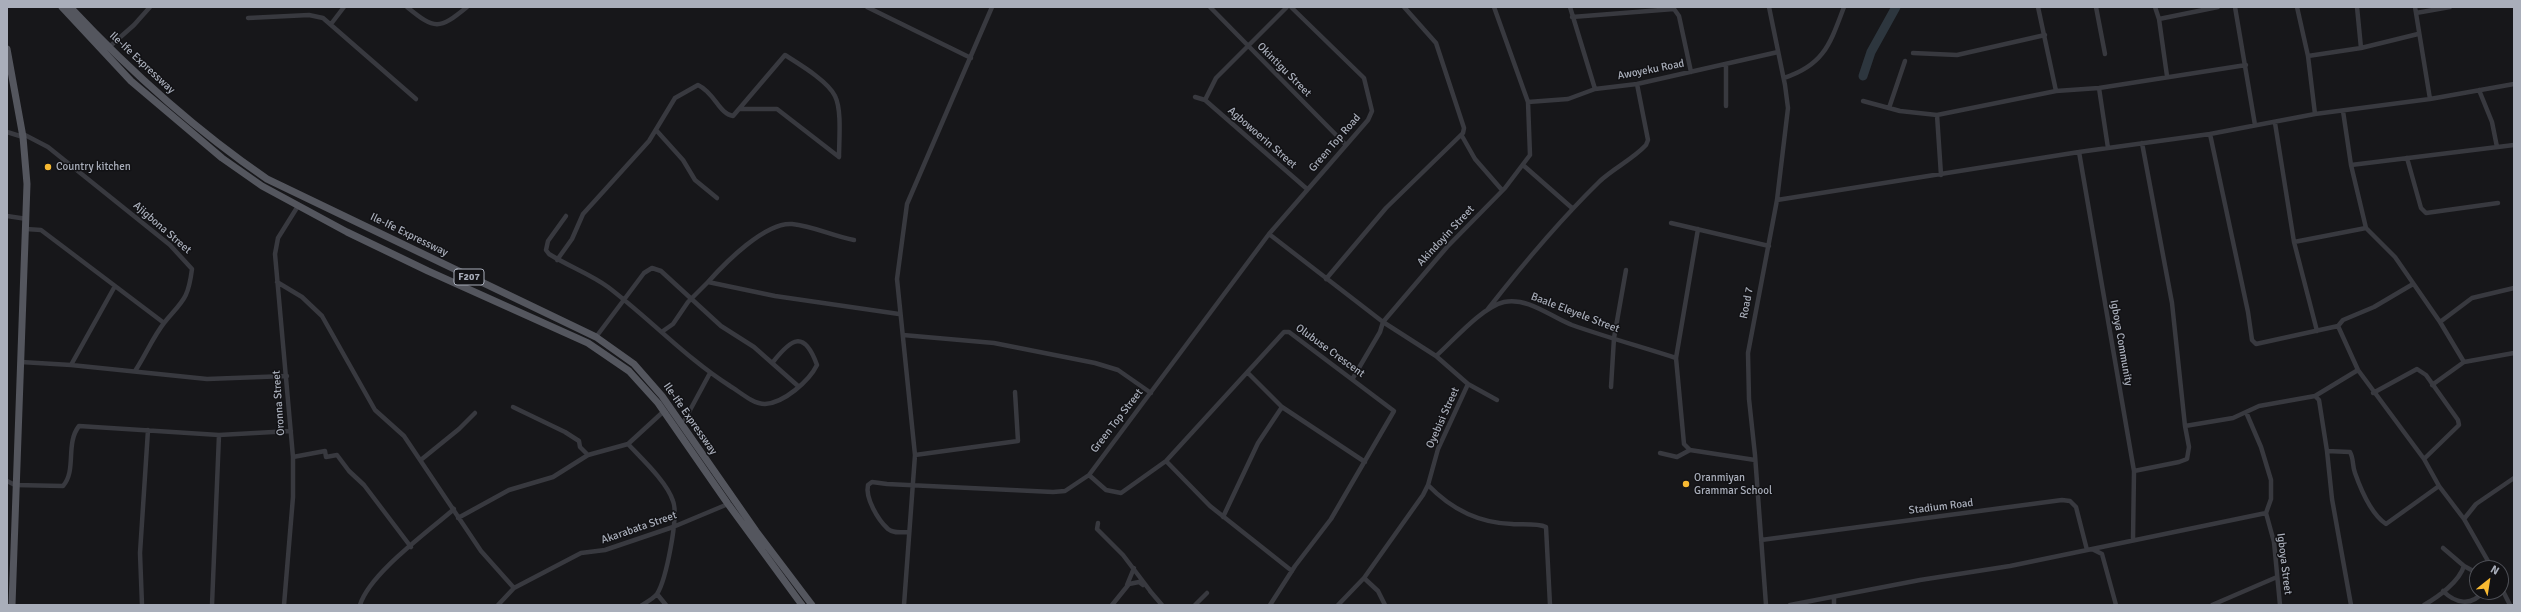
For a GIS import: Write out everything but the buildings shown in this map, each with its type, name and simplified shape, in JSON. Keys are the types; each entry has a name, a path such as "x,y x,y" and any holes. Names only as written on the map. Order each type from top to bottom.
{"main road":[{"name":"Ile-Ife Expressway","path":"62,7 131,81 222,158 262,186 428,272 588,343 629,372 664,411 728,504 802,605"},
{"name":"Ile-Ife Expressway","path":"70,7 108,48 141,80 227,152 267,178 596,337 634,364 662,396 756,531 812,605"},
{"path":"7,49 24,137 27,219 15,485 12,605"}],"street":[{"path":"108,48 134,25 150,7"},
{"path":"331,24 344,7"},
{"path":"407,7 426,23 440,26 447,24 467,7"},
{"path":"867,7 971,58"},
{"path":"904,605 915,455 903,335 899,314 897,279 907,204 992,7"},
{"name":"Okintigu Street","path":"1210,7 1346,145"},
{"path":"1196,97 1205,100 1216,78 1287,7"},
{"name":"Green Top Road","path":"1269,234 1368,120 1372,111 1364,78 1291,7"},
{"path":"1326,279 1386,208 1462,136 1464,128 1436,43 1404,7"},
{"name":"Akindoyin Street","path":"1353,378 1380,332 1383,322 1447,247 1502,190 1523,165 1531,150 1528,102 1494,7"},
{"path":"1570,7 1595,88"},
{"name":"Road 7","path":"1766,605 1756,460 1749,399 1748,353 1777,200 1788,108 1784,78 1769,7"},
{"path":"1784,78 1796,74 1819,60 1829,46 1844,7"},
{"path":"2038,7 2056,91"},
{"path":"2096,7 2105,54"},
{"path":"2155,7 2159,19 2167,76"},
{"path":"2159,19 2218,7"},
{"path":"2235,7 2255,125"},
{"path":"2297,7 2308,56 2315,114"},
{"path":"2357,7 2361,48"},
{"path":"2415,7 2418,34 2430,99"},
{"path":"2416,13 2450,7"},
{"path":"1572,17 1674,8 1679,16 1691,72"},
{"path":"248,18 315,16 331,24 416,99"},
{"path":"2308,56 2361,48 2418,34"},
{"path":"1912,54 1957,55 2045,35"},
{"name":"Awoyeku Road","path":"1528,102 1568,99 1595,88 1637,84 1778,52"},
{"path":"557,260 572,239 587,209 649,141 675,98 698,85 714,97 728,115 733,116 741,109 785,54 829,87 836,96 839,110 839,157 777,109 741,109"},
{"path":"1889,108 1906,61"},
{"path":"1726,64 1726,106"},
{"path":"1863,101 1889,108 1937,115 2056,91 2099,88 2167,76 2246,65"},
{"path":"1488,309 1527,258 1572,208 1606,175 1646,145 1648,140 1637,84"},
{"path":"1777,200 2079,152 2210,134 2255,125 2275,123 2315,114 2430,99 2514,84"},
{"path":"2099,88 2108,148"},
{"path":"2479,90 2492,122 2497,147"},
{"name":"Agbowoerin Street","path":"1205,100 1307,189"},
{"path":"2343,111 2351,165 2366,228 2382,242 2413,284 2440,322 2464,362"},
{"path":"1937,115 1941,175"},
{"path":"2275,123 2294,242 2317,331"},
{"path":"656,130 683,160 695,180 717,198"},
{"path":"7,132 24,137"},
{"name":"Ajigbona Street","path":"24,137 25,134 48,147 86,176 187,261 192,269 189,290 178,310 164,323 135,372"},
{"path":"2210,134 2248,312 2252,340 2256,344 2338,326 2343,320 2374,307 2413,284"},
{"path":"1462,136 1475,158 1502,190"},
{"path":"2134,471 2188,459 2189,447 2185,426 2172,303 2142,143"},
{"path":"2351,165 2514,145"},
{"name":"Igboya Community","path":"2079,152 2134,471 2132,539"},
{"path":"2407,158 2421,208 2426,214 2498,203"},
{"path":"1523,165 1572,208"},
{"name":"Oronna Street","path":"284,605 293,497 293,457 275,254 278,238 298,206"},
{"path":"7,216 27,219"},
{"path":"566,216 546,244 546,250 557,260 605,285 663,331 710,373 750,399 764,404 786,396 813,372 817,365 813,353 799,340 795,340 790,343 773,362"},
{"path":"1671,222 1769,246"},
{"path":"663,331 673,324 692,298 723,265 776,226 790,224 807,226 834,236 854,240"},
{"path":"2294,242 2366,228"},
{"path":"26,229 41,230 164,323"},
{"path":"1698,229 1676,358 1684,444 1690,450 1756,460"},
{"name":"Oyebisi Street","path":"1269,234 1383,322 1436,356 1468,384 1438,449 1428,485 1393,539 1364,578 1338,605"},
{"name":"Green Top Street","path":"909,532 897,533 888,529 868,498 866,491 868,485 872,482 1053,492 1065,491 1089,475 1151,393 1168,366 1269,234"},
{"path":"596,337 644,273 652,268 661,271 721,326 754,347 773,362 798,386"},
{"path":"1611,387 1614,338 1626,270"},
{"path":"277,282 302,297 322,316 375,410 404,436 422,459 454,509 458,518 481,551 514,588"},
{"path":"708,282 775,296 899,314"},
{"path":"71,365 115,286"},
{"path":"2440,322 2472,298 2514,288"},
{"name":"Baale Eleyele Street","path":"1436,356 1488,309 1504,302 1528,304 1571,324 1676,358"},
{"path":"2338,326 2358,370 2424,459 2439,486 2464,519 2487,560"},
{"name":"Olubuse Crescent","path":"1089,475 1106,490 1121,493 1166,461 1196,426 1248,374 1286,331 1353,378 1394,411 1331,519 1292,571 1270,605"},
{"path":"903,335 994,343 1095,363 1118,370 1151,393"},
{"path":"2432,385 2464,362 2514,353"},
{"path":"21,362 71,365 207,379 287,376"},
{"path":"2374,393 2417,369 2426,375 2458,420 2459,425 2424,459"},
{"path":"2185,426 2233,418 2259,406 2315,396 2358,370"},
{"path":"682,425 710,373"},
{"path":"1248,374 1282,407 1365,462"},
{"path":"1468,384 1497,400"},
{"path":"915,455 1018,441 1015,392"},
{"path":"2315,396 2319,400 2327,451 2332,499 2351,605"},
{"path":"513,407 565,432 579,442 580,446 588,455"},
{"path":"1223,517 1258,443 1282,407"},
{"path":"458,518 509,490 553,477 588,455 628,444 664,411"},
{"name":"Igboya Street","path":"2246,412 2261,448 2270,480 2271,499 2266,513 2274,542 2276,578 2280,605"},
{"path":"422,459 459,429 475,413"},
{"path":"7,481 15,485 58,488 63,486 68,480 72,434 79,426 219,435 290,431"},
{"path":"142,605 140,553 148,430"},
{"path":"212,605 219,435"},
{"path":"628,444 655,474 673,500 676,512 667,565 657,594 642,605"},
{"path":"1660,452 1677,457 1690,450"},
{"path":"293,457 325,451 326,457 337,455 349,472 364,485 410,547"},
{"path":"2327,451 2350,452 2354,458 2355,472 2367,498 2377,516 2386,524 2439,486"},
{"path":"1166,461 1223,517 1292,571"},
{"path":"2464,519 2476,504 2514,478"},
{"path":"1428,485 1442,499 1465,513 1487,522 1546,527 1550,605"},
{"name":"Stadium Road","path":"1761,540 2062,500 2070,501 2076,507 2089,549"},
{"name":"Akarabata Street","path":"498,605 514,588 581,552 605,550 673,527 728,504"},
{"path":"360,605 364,594 386,569 454,509"},
{"path":"1790,605 2089,549 2132,539 2150,538 2266,513"},
{"path":"1098,523 1097,529 1134,568 1162,605"},
{"path":"2443,548 2469,569"},
{"path":"2089,549 2102,554 2116,605"},
{"path":"2424,605 2437,598 2457,578 2464,566"},
{"path":"1124,590 1134,568"},
{"path":"1364,578 1378,591 1385,605"},
{"path":"2212,605 2276,578"},
{"path":"1112,605 1129,584 1139,582 1151,592"},
{"path":"2444,591 2452,600 2462,602 2474,600"},
{"path":"1195,605 1207,593"},
{"path":"657,594 666,605"},
{"path":"1834,597 1834,605"}],"waterway":[{"path":"1863,76 1871,52 1896,7"}],"place":[{"name":"Country kitchen","path":"48,167"},
{"name":"Oranmiyan Grammar School","path":"1686,484"}]}
